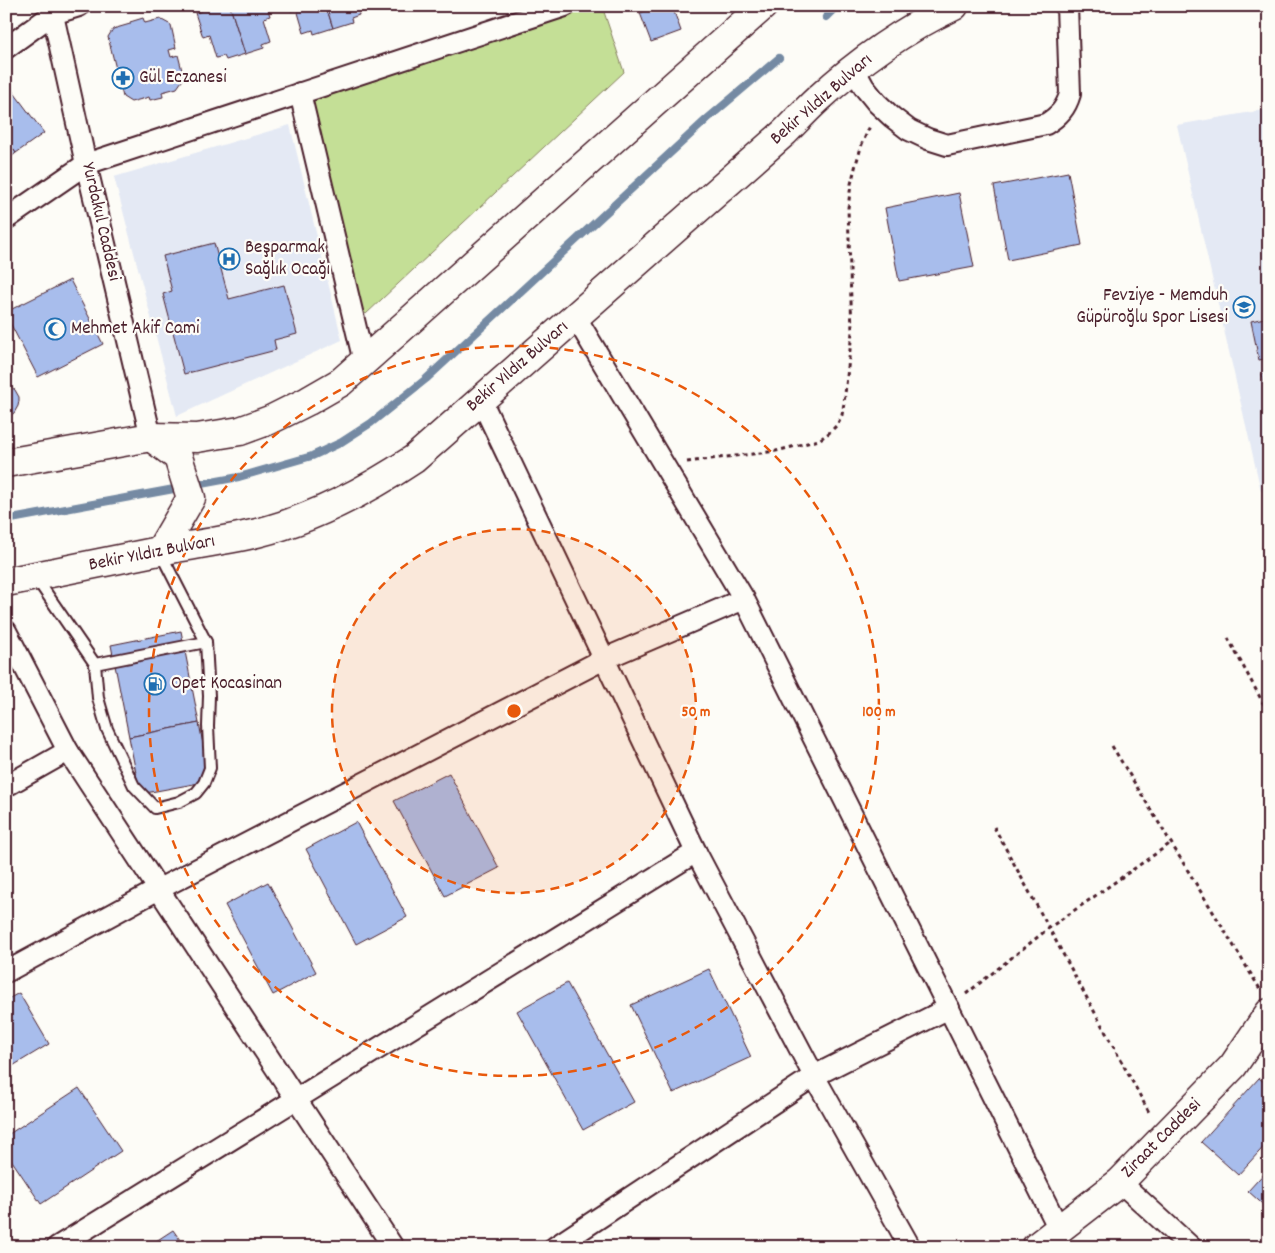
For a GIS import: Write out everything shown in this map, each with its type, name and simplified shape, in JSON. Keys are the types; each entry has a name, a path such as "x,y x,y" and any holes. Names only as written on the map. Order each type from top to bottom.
{"main road":[{"path":"6,462 151,437 197,438 240,431 270,420 341,382 763,6"},
{"name":"Bekir Yıldız Bulvarı","path":"6,582 259,532 328,508 387,477 414,459 854,69 914,28 954,6"},
{"path":"151,437 178,457 191,498 160,551"},
{"name":"Ziraat Caddesi","path":"1036,1247 1120,1182 1233,1066 1265,1017"}],"street":[{"path":"6,48 52,10 79,6"},
{"path":"6,219 86,164 565,6"},
{"path":"854,69 864,87 892,117 909,130 947,145 1046,124 1060,114 1067,105 1070,94 1067,6"},
{"name":"Yurdakul Caddesi","path":"52,10 86,164 151,437"},
{"path":"300,93 364,362"},
{"path":"575,316 744,598 1059,1230"},
{"path":"480,400 696,852 814,1076 910,1247"},
{"path":"6,972 158,889 604,659 744,598"},
{"path":"6,631 68,751 393,1247"},
{"path":"6,786 68,751"},
{"path":"57,1247 696,852"},
{"path":"555,1247 814,1076 949,1008"},
{"path":"1120,1182 1191,1247"}],"lane":[{"path":"35,576 95,664 98,698 107,729 134,786 155,808 179,802 196,793 204,783 210,768 206,642 160,551"},
{"path":"95,664 206,642"}],"path":[{"path":"664,464 776,451 820,440 837,425 842,415 844,403 852,332 848,208 851,184 862,144 881,107"},
{"path":"1228,638 1269,714"},
{"path":"1112,746 1171,843 1265,1017"},
{"path":"994,827 1163,1138"},
{"path":"949,1008 1049,928 1171,843"}],"shaded area":[{"name":"Fevziye - Memduh Güpüroğlu Spor Lisesi","path":"1269,109 1269,489 1261,491 1177,125"},
{"name":"Beşparmak Sağlık Ocağı","path":"290,125 342,340 177,416 114,177"}],"green space":[{"path":"596,6 602,6 624,72 366,314 351,303 300,96"}],"building":[{"path":"230,6 245,54 226,60 224,56 216,58 209,35 203,37 195,13 202,11 201,7"},
{"path":"230,6 267,6 270,16 264,18 271,41 263,44 264,48 245,54"},
{"path":"289,6 326,6 333,28 314,34 313,30 304,33 297,9 291,11"},
{"path":"326,6 357,6 359,15 351,18 352,22 333,28"},
{"path":"659,6 672,6 681,31 651,42 640,13"},
{"path":"143,18 145,23 160,19 171,25 176,48 169,50 171,57 178,55 184,78 177,88 162,92 163,97 150,100 149,97 131,102 123,97 108,37 113,29"},
{"path":"9,86 44,133 16,153 6,140 6,88"},
{"path":"6,140 16,153 6,161"},
{"path":"1068,172 1082,245 1008,260 994,186"},
{"path":"959,193 974,267 899,281 885,208"},
{"path":"214,243 229,299 284,285 297,334 274,340 276,350 184,374 163,294 172,291 163,256"},
{"name":"Mehmet Akif Cami","path":"70,280 103,344 38,377 6,312"},
{"path":"1269,317 1269,358 1259,360 1251,321"},
{"path":"1269,372 1269,406 1262,374"},
{"path":"6,383 15,390 19,401 14,413 6,418"},
{"path":"181,631 199,723 129,737 111,645"},
{"path":"199,723 210,781 140,794 129,737"},
{"path":"449,773 499,868 445,896 394,801"},
{"path":"356,822 407,917 356,944 306,849"},
{"path":"268,882 316,972 273,995 225,905"},
{"path":"709,969 751,1057 673,1093 631,1005"},
{"path":"567,983 634,1102 583,1130 517,1011"},
{"path":"19,993 49,1044 6,1070 6,1000"},
{"path":"1259,1078 1269,1086 1269,1141 1238,1175 1201,1142"},
{"path":"79,1088 121,1151 41,1204 6,1152 6,1136"},
{"path":"1269,1168 1269,1210 1248,1191"},
{"path":"173,1230 185,1247 147,1247"}],"waterway":[{"path":"826,17 837,6"},
{"path":"6,520 239,477 312,456 340,443 371,423 426,379 707,119 779,58"}],"place":[{"name":"Gül Eczanesi","path":"123,78"},
{"name":"Beşparmak Sağlık Ocağı","path":"229,259"},
{"name":"Fevziye - Memduh Güpüroğlu Spor Lisesi","path":"1244,307"},
{"name":"Mehmet Akif Cami","path":"55,329"},
{"name":"Opet Kocasinan","path":"155,684"}]}
